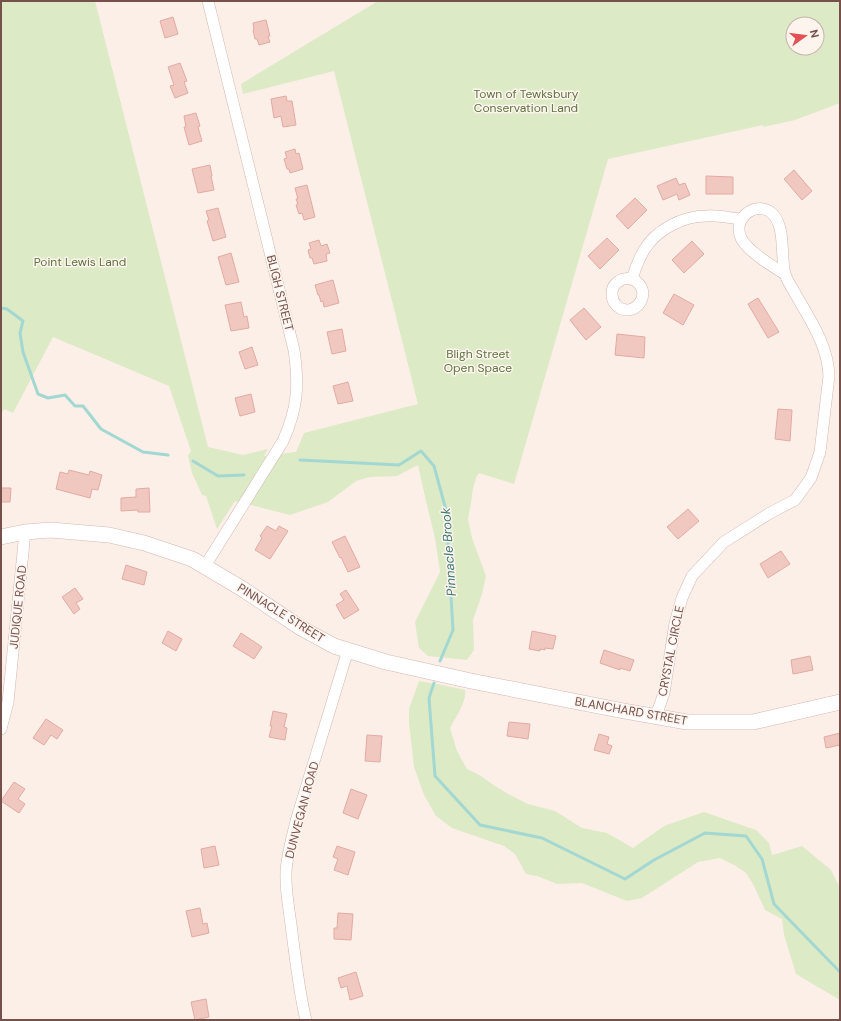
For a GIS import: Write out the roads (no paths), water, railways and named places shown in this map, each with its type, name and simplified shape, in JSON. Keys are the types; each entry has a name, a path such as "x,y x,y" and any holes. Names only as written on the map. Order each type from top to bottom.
{"street":[{"name":"BLIGH STREET","path":"205,566 283,441 294,409 297,389 297,369 294,350 208,1"},
{"name":"CRYSTAL CIRCLE","path":"656,716 664,693 675,623 682,598 692,576 724,542 770,513 795,500 811,478 820,452 829,376 826,353 820,338 785,274 779,222 775,216 764,209 757,208 751,210 741,219 739,232 741,238 745,244 758,255 785,274"},
{"path":"632,279 647,246 659,234 677,222 688,218 709,216 741,219"},
{"name":"PINNACLE STREET","path":"1,537 25,532 51,530 109,535 144,543 192,559 205,566 301,628 334,646 386,662 471,682 564,699"},
{"name":"JUDIQUE ROAD","path":"1,729 8,702 25,532"},
{"name":"DUNVEGAN ROAD","path":"306,1020 288,901 286,874 287,861 296,822 348,650"},
{"name":"BLANCHARD STREET","path":"564,699 687,722 753,722 840,702"}],"waterway":[{"name":"Pinnacle Brook","path":"1,308 7,309 23,321 20,333 23,352 38,394 48,398 65,395 75,406 83,406 101,429 143,452 168,455"},
{"name":"Pinnacle Brook","path":"300,460 399,465 421,451 434,466 446,510 453,630 440,661"},
{"name":"Pinnacle Brook","path":"193,461 218,476 244,475"},
{"name":"Pinnacle Brook","path":"434,683 429,698 435,776 480,825 542,838 625,879 654,860 705,833 746,836 762,859 774,904 840,972"}],"park label":[{"name":"Town of Tewksbury Conservation Land","path":"526,101"},
{"name":"Point Lewis Land","path":"80,262"},
{"name":"Bligh Street Open Space","path":"478,361"}]}
